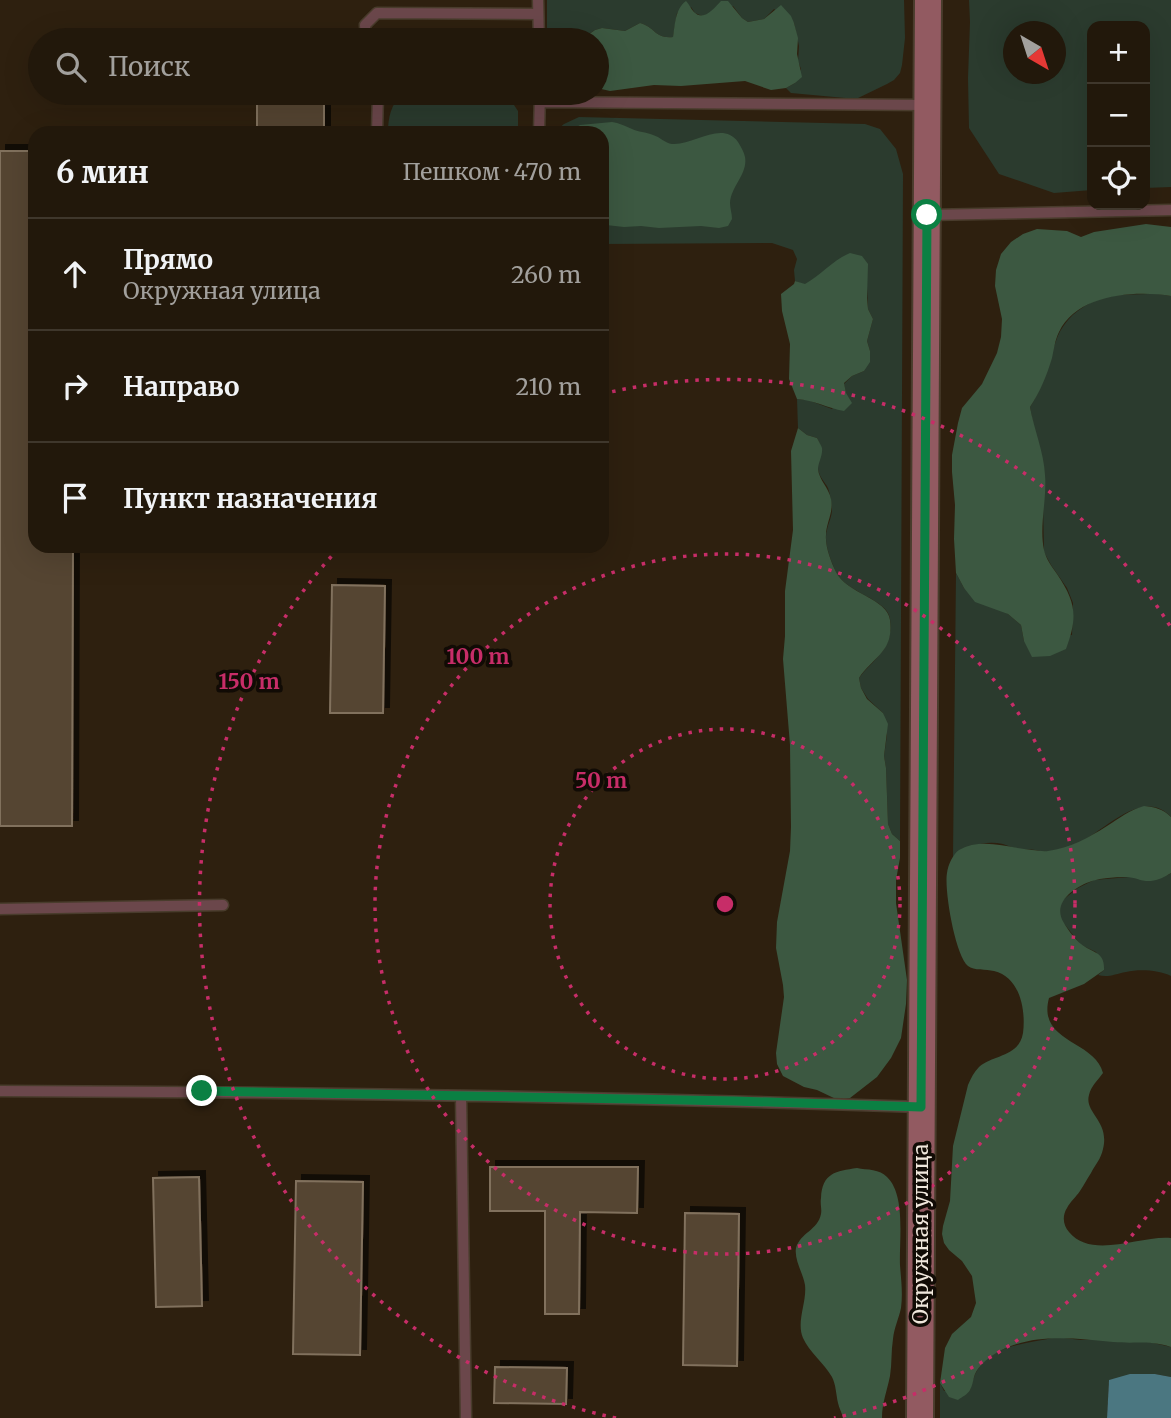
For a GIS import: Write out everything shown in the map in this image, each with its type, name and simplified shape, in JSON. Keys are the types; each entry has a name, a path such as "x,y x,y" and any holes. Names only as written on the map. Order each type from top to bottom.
{"main road":[{"name":"Окружная улица","path":"919,1418 928,0"}],"lane":[{"path":"538,0 539,28"},
{"path":"365,28 377,13 538,14"},
{"path":"609,98 927,105"},
{"path":"377,126 378,105"},
{"path":"539,126 540,105"},
{"path":"927,215 1171,210"},
{"path":"0,909 223,905"},
{"path":"0,1091 202,1091 921,1107"},
{"path":"461,1096 466,1418"}],"green space":[{"path":"547,0 904,0 905,38 900,73 894,80 856,99 791,93 786,88 795,83 801,69 798,61 799,46 794,23 774,9 764,19 748,22 733,6 702,16 695,13 691,7 677,13 673,37 659,35 640,23 625,31 609,28 547,28"},
{"path":"969,0 1171,0 1171,187 1150,188 1150,21 1087,21 1087,190 1054,193 999,174 969,128"},
{"path":"686,1 698,15 705,15 721,1 728,1 748,22 764,19 781,5 794,23 802,77 786,88 771,90 745,81 681,86 654,85 609,91 609,29 625,31 640,23 659,35 673,37 682,4"},
{"path":"394,105 514,105 518,111 518,126 389,126"},
{"path":"579,117 865,124 880,129 896,149 903,174 900,841 892,834 888,824 884,756 887,735 883,713 868,699 861,688 859,678 886,646 890,619 882,606 848,585 836,572 826,540 832,507 828,488 818,469 821,448 817,438 798,428 797,399 832,409 846,393 844,384 852,376 864,371 870,351 867,341 873,319 868,309 867,287 832,265 805,285 795,281 797,259 793,250 772,243 609,244 609,126 562,126"},
{"path":"612,122 672,144 716,133 731,136 742,149 745,163 731,197 732,219 728,226 659,228 609,225 609,126 580,125"},
{"path":"1146,224 1171,227 1171,296 1124,295 1093,302 1079,310 1059,332 1045,377 1030,407 1044,466 1044,550 1068,593 1073,610 1072,628 1066,649 1050,656 1032,657 1024,641 1021,625 1008,614 975,602 956,573 952,455 962,408 982,384 997,353 1001,337 1002,319 995,286 996,270 1001,254 1011,242 1037,229 1067,231 1081,237 1094,232"},
{"path":"850,253 862,256 868,264 868,309 873,319 867,341 870,362 864,371 844,383 852,403 844,411 797,399 789,379 790,344 781,294 795,281 805,284"},
{"path":"1110,296 1171,296 1171,817 1159,809 1134,809 1083,841 1062,849 1046,852 983,843 953,857 956,573 964,588 1008,614 1021,625 1024,641 1072,635 1073,603 1067,588 1044,552 1045,489 1030,407 1060,331 1073,315 1090,303"},
{"path":"798,428 817,438 822,448 818,469 832,504 826,544 836,572 848,585 882,607 890,620 886,647 859,678 867,699 883,713 888,724 884,756 888,824 892,834 900,841 896,903 907,980 906,1004 901,1038 891,1058 877,1077 850,1098 838,1100 783,1076 777,1064 776,1053 784,997 776,948 777,922 790,851 791,827 790,745 783,659 785,591 793,530 791,451"},
{"path":"1144,806 1159,809 1171,817 1171,873 1151,881 1128,877 1096,880 1078,887 1066,897 1060,909 1064,923 1079,942 1100,956 1104,970 1084,984 1049,998 1048,1013 1051,1024 1059,1033 1090,1054 1103,1073 1091,1089 1088,1101 1103,1131 1103,1149 1083,1186 1065,1211 1065,1226 1079,1240 1090,1244 1171,1238 1171,1347 1067,1338 1021,1343 985,1361 975,1374 969,1391 958,1400 949,1397 940,1383 945,1348 952,1334 971,1317 976,1303 972,1276 944,1243 942,1234 950,1201 953,1146 968,1085 973,1075 985,1063 1017,1047 1024,1024 1022,1005 1010,980 994,971 971,968 963,960 949,907 948,867 959,850 977,844 1044,851 1064,848"},
{"path":"1171,873 1171,976 1143,970 1098,975 1104,970 1096,952 1081,945 1062,921 1059,906 1064,899 1094,880"},
{"path":"857,1168 884,1174 893,1185 899,1206 902,1302 894,1335 882,1418 843,1418 832,1377 809,1348 801,1332 805,1285 796,1257 796,1248 819,1219 822,1190 827,1178 837,1172"},
{"path":"1056,1337 1149,1342 1171,1347 1171,1377 1155,1374 1109,1380 1107,1418 940,1418 940,1383 944,1391 970,1390 978,1369 994,1354 1013,1346"}],"water":[{"path":"1130,1374 1171,1377 1171,1418 1107,1418 1109,1380"}],"building":[{"path":"257,105 324,105 324,126 257,126"},
{"path":"0,151 28,151 28,553 73,553 72,826 0,826"},
{"path":"332,585 385,586 383,713 330,713"},
{"path":"490,1167 638,1167 637,1213 580,1212 579,1314 545,1314 545,1211 490,1211"},
{"path":"199,1177 202,1306 156,1307 153,1178"},
{"path":"296,1181 363,1182 360,1355 293,1354"},
{"path":"685,1213 739,1214 737,1366 683,1365"},
{"path":"495,1367 567,1368 566,1404 494,1403"}],"route":[{"path":"202,1091 921,1107 927,215"}]}
